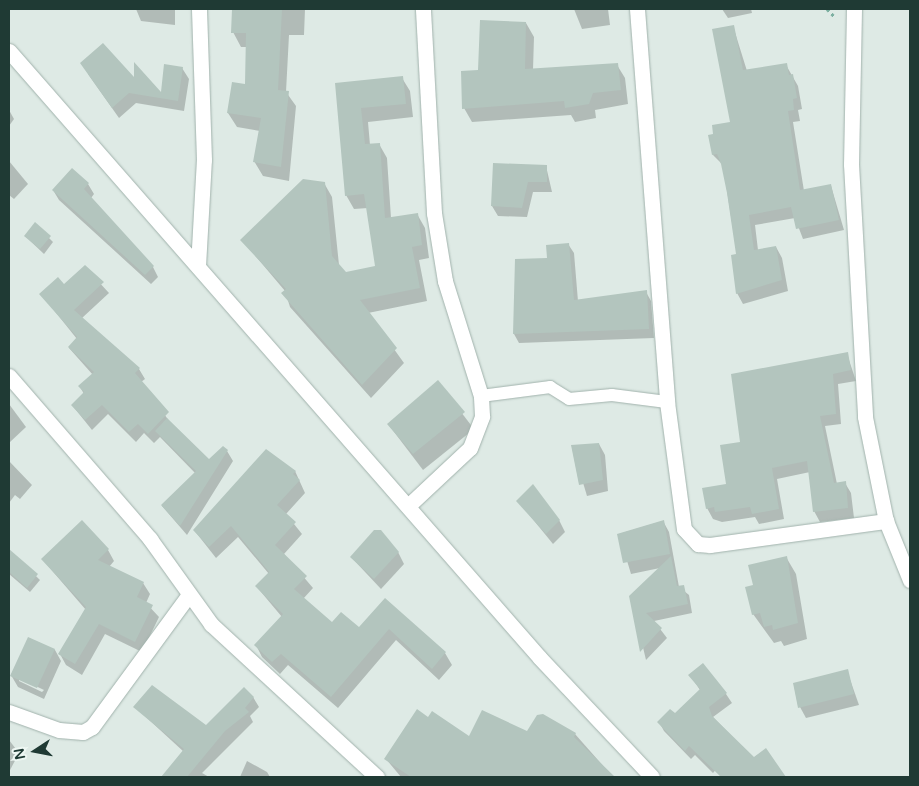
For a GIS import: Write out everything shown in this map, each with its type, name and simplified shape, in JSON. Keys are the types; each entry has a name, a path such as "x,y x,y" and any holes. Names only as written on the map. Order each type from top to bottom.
{"street":[{"path":"198,266 204,160 199,9"},
{"path":"408,505 470,448 482,416 481,396 445,282 434,213 423,9"},
{"path":"637,9 667,402 684,529 698,544 886,521"},
{"path":"854,9 851,164 865,417 886,521 910,580"},
{"path":"9,51 540,658 652,777"},
{"path":"9,376 150,539 187,597 270,682 377,777"},
{"path":"9,712 59,730 83,732 92,728 187,597"}],"lane":[{"path":"481,396 550,387 569,399 612,395 667,402"}],"building":[{"path":"232,9 282,9 278,90 289,91 281,167 253,162 261,118 227,113 232,82 245,84 246,33 231,33"},
{"path":"480,20 526,22 525,69 618,63 621,90 593,93 589,104 565,108 564,101 462,109 461,71 478,70"},
{"path":"734,25 743,70 787,63 789,75 793,74 797,98 793,99 794,110 788,111 800,190 831,184 839,220 796,229 791,207 749,215 754,250 776,246 782,280 736,294 731,255 736,254 727,193 721,164 717,154 712,155 708,135 713,134 712,125 730,122 712,29"},
{"path":"103,43 134,77 134,62 161,92 164,64 183,67 178,101 129,93 112,108 80,63"},
{"path":"403,76 406,104 361,108 365,144 380,143 385,218 418,213 422,245 412,247 420,288 360,300 397,348 362,385 281,293 286,289 240,240 303,179 325,182 332,256 346,272 375,266 364,194 345,196 335,83"},
{"path":"493,163 547,165 547,182 528,182 522,208 491,206"},
{"path":"72,168 89,183 84,189 154,266 145,275 52,190"},
{"path":"35,222 51,236 40,249 24,236"},
{"path":"569,243 574,300 647,290 649,329 513,334 515,259 547,258 546,245"},
{"path":"85,265 104,282 74,310 140,368 135,373 169,412 148,434 138,424 129,432 102,405 85,420 71,405 84,392 78,386 94,372 68,347 77,337 39,294 58,277 64,284"},
{"path":"848,352 851,370 833,374 836,414 820,416 834,483 846,481 848,508 813,512 807,461 772,468 779,509 752,514 750,507 715,512 714,507 706,509 702,488 726,484 720,445 740,442 731,374"},
{"path":"438,380 465,412 413,454 387,424"},
{"path":"167,418 209,459 223,446 228,450 180,526 161,505 196,471 155,431"},
{"path":"599,443 603,480 579,485 571,445"},
{"path":"266,449 296,471 293,474 300,480 277,505 296,522 275,545 307,576 294,589 332,622 341,612 359,627 385,598 446,652 432,669 389,629 331,697 281,654 272,662 254,645 283,614 255,586 269,572 231,526 209,547 193,530"},
{"path":"533,484 560,520 546,534 516,501"},
{"path":"82,520 109,549 98,560 144,582 137,597 153,605 135,642 99,624 75,664 58,654 86,607 41,559"},
{"path":"664,520 670,554 623,563 617,534"},
{"path":"374,530 381,530 399,552 374,579 350,557"},
{"path":"9,549 38,574 27,588 9,572"},
{"path":"671,556 677,586 684,585 688,604 646,613 662,628 640,652 629,596"},
{"path":"787,556 798,623 773,630 772,625 764,627 760,613 752,615 745,587 753,585 748,565"},
{"path":"28,637 55,649 37,688 10,676"},
{"path":"703,663 727,693 709,707 712,716 754,757 766,748 786,777 721,777 689,746 685,751 657,722 670,709 675,713 700,689 688,675"},
{"path":"848,669 854,694 798,708 793,683"},
{"path":"152,685 206,725 244,687 254,697 245,708 249,712 225,731 187,777 161,777 184,749 133,707"},
{"path":"417,709 428,717 432,711 469,736 482,710 527,731 537,715 543,714 576,733 574,737 615,777 411,777 384,759"}]}
